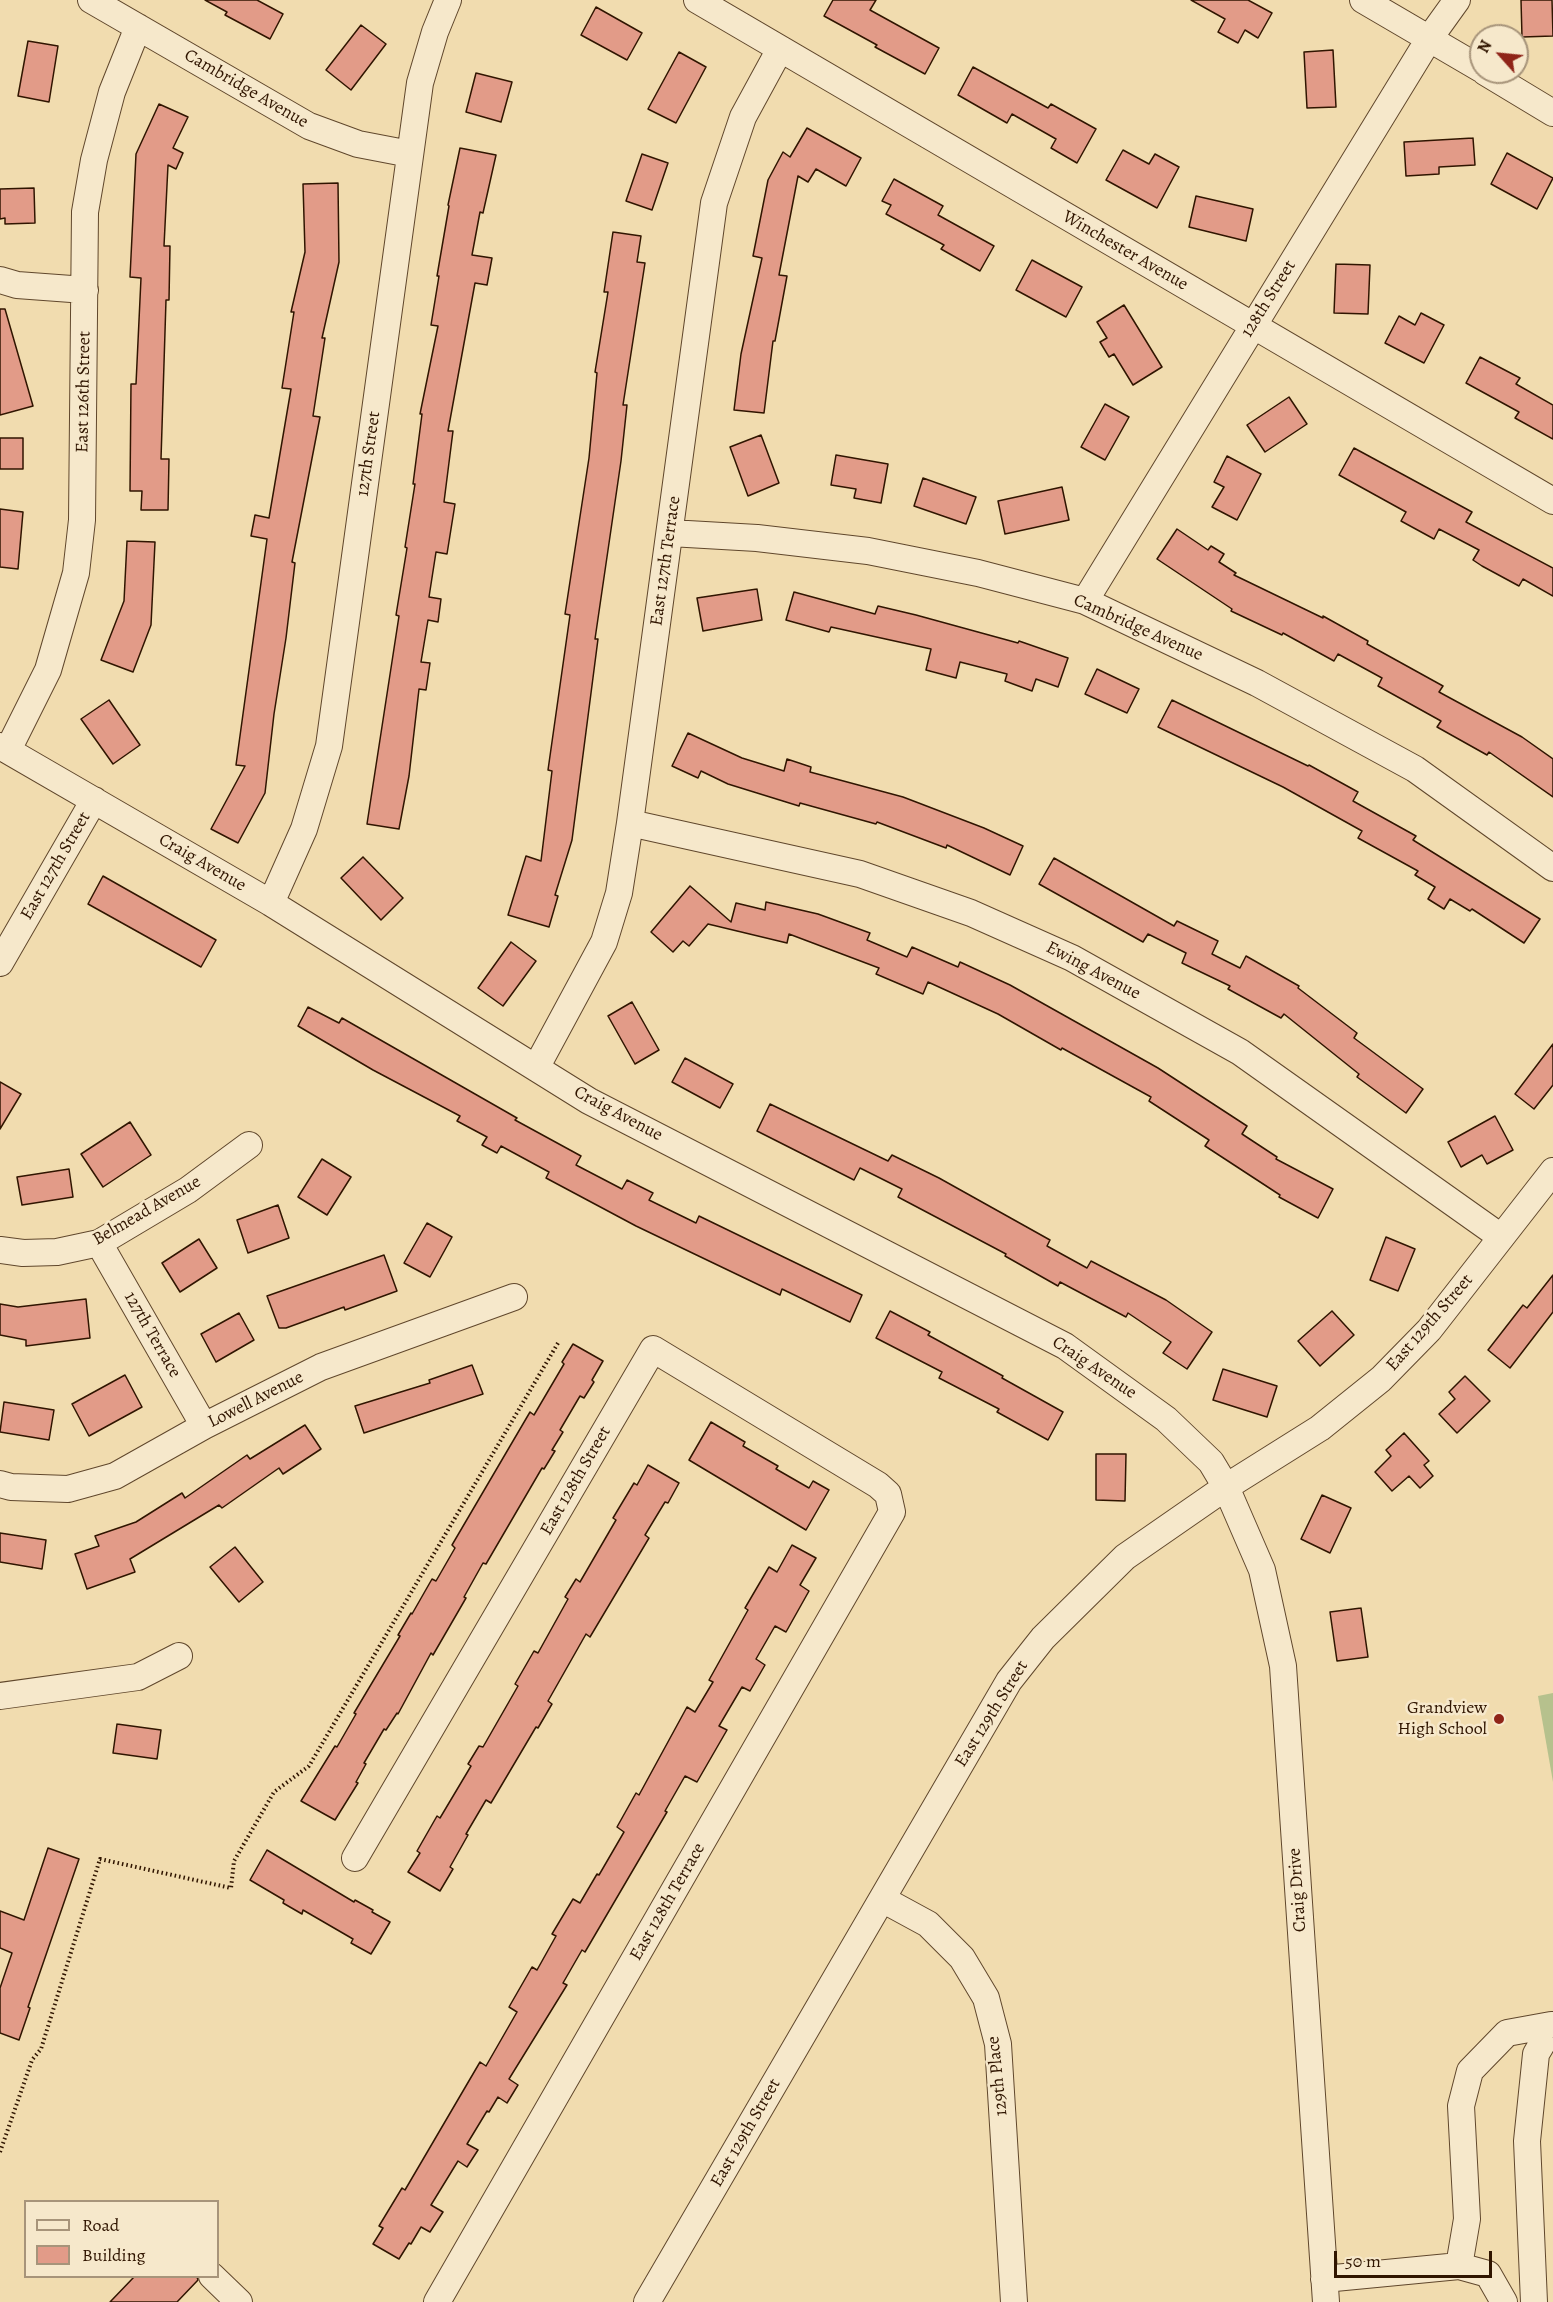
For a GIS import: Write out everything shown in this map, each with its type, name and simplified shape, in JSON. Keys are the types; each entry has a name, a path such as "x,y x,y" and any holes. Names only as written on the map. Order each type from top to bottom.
{"street":[{"name":"Cambridge Avenue","path":"91,0 309,126 358,144 410,154"},
{"name":"127th Street","path":"271,903 304,829 329,746 420,83 435,32 448,0"},
{"name":"Winchester Avenue","path":"697,0 1553,501"},
{"path":"1364,0 1469,62"},
{"name":"128th Street","path":"1085,602 1253,325 1430,39 1457,0"},
{"name":"East 126th Street","path":"4,748 48,670 76,573 82,520 85,212 94,160 111,92 138,27"},
{"name":"East 127th Terrace","path":"536,1068 604,942 619,893 714,203 743,117 780,49"},
{"path":"1505,84 1553,112"},
{"path":"0,280 17,285 85,290"},
{"name":"Cambridge Avenue","path":"670,532 757,538 868,551 978,573 1085,602 1257,683 1415,769 1553,868"},
{"name":"Craig Avenue","path":"4,748 271,903 589,1101 1065,1346 1166,1419 1211,1462 1226,1487"},
{"name":"East 127th Street","path":"0,963 94,800"},
{"name":"Ewing Avenue","path":"630,823 860,874 971,913 1072,958 1240,1052 1501,1237"},
{"name":"Belmead Avenue","path":"0,1250 22,1253 57,1252 99,1243 188,1190 249,1145"},
{"name":"East 129th Street","path":"647,2302 1009,1681 1043,1638 1125,1557 1226,1487 1320,1428 1381,1379 1430,1330 1553,1171"},
{"name":"127th Terrace","path":"99,1243 204,1426"},
{"name":"Lowell Avenue","path":"0,1484 11,1487 68,1489 115,1476 204,1426 321,1367 514,1298"},
{"name":"East 128th Street","path":"355,1858 653,1349 878,1485 888,1494 889,1501"},
{"name":"Craig Drive","path":"1226,1487 1262,1570 1283,1666 1325,2291"},
{"name":"East 128th Terrace","path":"437,2302 892,1512 889,1501"},
{"path":"0,1695 138,1677 179,1656"},
{"name":"129th Place","path":"882,1899 928,1924 962,1958 986,1998 998,2044 1014,2302"},
{"path":"1459,2266 1467,2218 1461,2106 1470,2072 1507,2033 1552,2025"},
{"path":"1534,2302 1527,2141 1536,2055 1552,2025"},
{"path":"1325,2291 1459,2266 1488,2274 1504,2302"},
{"path":"213,2278 239,2302"}],"path":[{"path":"0,2152 32,2060 41,2049 100,1859 231,1888 234,1861 274,1792 309,1766 558,1343"}],"green space":[{"path":"1553,1693 1553,1782 1538,1696"}],"building":[{"path":"205,0 257,0 283,14 270,39 225,15 227,12"},
{"path":"833,0 876,0 870,10 939,48 925,74 824,16"},
{"path":"1191,0 1248,0 1272,13 1258,38 1245,30 1238,43 1218,32 1225,19"},
{"path":"1521,0 1552,0 1553,36 1529,37 1529,24 1522,24"},
{"path":"596,7 642,33 627,60 581,35"},
{"path":"361,25 386,44 351,90 326,70"},
{"path":"28,41 58,46 49,102 18,96"},
{"path":"1333,50 1336,107 1307,108 1304,52"},
{"path":"679,52 706,67 676,123 648,109"},
{"path":"973,67 1048,108 1051,104 1096,129 1077,163 1051,148 1056,139 1012,114 1007,123 958,95"},
{"path":"476,73 512,82 501,122 466,112"},
{"path":"159,104 188,117 173,148 183,153 176,169 168,165 164,246 170,246 169,300 166,300 161,459 169,459 168,510 141,510 142,491 130,491 131,384 136,384 141,278 130,277 136,154"},
{"path":"807,128 861,158 846,186 816,169 808,182 798,176 779,275 787,276 775,341 773,341 764,413 734,410 741,354 762,258 753,256 768,180 783,152 790,157"},
{"path":"1473,138 1475,165 1439,167 1439,174 1406,176 1404,142"},
{"path":"460,148 496,155 483,213 480,212 472,255 492,258 487,285 475,283 448,431 453,431 444,502 455,504 447,554 436,552 429,597 441,599 438,622 428,620 421,662 430,663 426,690 419,689 409,776 399,829 367,824 399,616 396,615 415,484 413,484 422,414 420,414 438,326 431,325 439,276 437,276"},
{"path":"1123,150 1149,164 1155,154 1179,167 1157,208 1106,180"},
{"path":"1507,153 1553,178 1537,209 1491,184"},
{"path":"642,154 668,163 652,210 626,201"},
{"path":"894,179 943,206 938,215 994,246 980,271 941,249 944,245 886,214 891,205 882,201"},
{"path":"338,183 339,262 322,338 325,338 313,416 320,417 292,562 295,563 265,793 238,843 211,829 245,766 236,765 267,539 251,536 255,515 269,518 291,389 282,388 294,312 291,312 305,252 303,184"},
{"path":"34,188 35,223 5,224 5,218 0,219 0,189"},
{"path":"1196,196 1253,209 1246,241 1189,227"},
{"path":"613,232 641,236 637,262 645,263 623,405 627,405 621,461 595,639 598,639 572,840 555,895 558,896 549,927 508,915 526,856 541,861 552,771 548,770 570,615 565,614 589,458 597,373 595,372 608,292 604,292"},
{"path":"1032,260 1082,287 1066,317 1016,290"},
{"path":"1336,264 1370,265 1368,314 1334,313"},
{"path":"1124,305 1162,367 1133,385 1114,354 1109,357 1100,342 1107,338 1097,322"},
{"path":"0,309 5,309 33,406 0,415"},
{"path":"1421,313 1444,325 1424,363 1385,343 1399,316 1415,325"},
{"path":"1480,357 1520,378 1516,384 1553,405 1553,439 1515,418 1519,412 1466,383"},
{"path":"1289,397 1307,424 1265,452 1247,425"},
{"path":"1105,404 1129,417 1105,460 1081,447"},
{"path":"761,435 779,483 748,496 730,447"},
{"path":"0,438 23,438 23,469 0,469"},
{"path":"1354,448 1472,512 1466,522 1553,568 1553,596 1523,579 1519,586 1482,566 1473,560 1479,550 1439,529 1434,539 1401,521 1406,512 1339,475"},
{"path":"836,455 888,464 881,503 854,498 856,489 831,485"},
{"path":"1227,456 1261,474 1237,520 1212,507 1224,487 1214,482"},
{"path":"923,478 976,497 966,524 914,506"},
{"path":"1062,487 1069,520 1005,534 998,501"},
{"path":"0,509 23,512 18,569 0,567"},
{"path":"1177,529 1208,550 1211,546 1224,554 1219,562 1236,573 1234,575 1323,618 1323,616 1368,641 1367,644 1443,686 1439,692 1522,737 1553,759 1553,797 1489,752 1487,755 1437,727 1441,721 1378,686 1382,678 1338,654 1334,661 1283,633 1282,635 1231,611 1232,609 1157,559"},
{"path":"127,541 155,542 151,625 133,672 101,660 124,601"},
{"path":"757,589 762,620 703,631 697,598"},
{"path":"794,592 875,614 878,606 916,615 1018,643 1019,641 1068,658 1058,687 1036,679 1032,691 1005,681 1007,674 960,662 956,678 926,670 931,649 831,627 829,632 786,620"},
{"path":"1097,669 1139,689 1127,713 1085,694"},
{"path":"109,700 140,745 113,764 81,719"},
{"path":"1172,700 1309,765 1358,792 1353,801 1416,836 1413,840 1540,919 1524,943 1472,909 1470,911 1450,899 1444,909 1428,899 1435,887 1415,875 1418,871 1358,838 1362,831 1283,787 1158,727"},
{"path":"688,733 742,758 784,771 787,759 811,767 810,772 903,797 984,828 1023,846 1010,875 947,845 946,848 877,822 876,824 800,803 799,806 728,784 701,771 698,778 672,766"},
{"path":"363,857 403,898 381,920 341,878"},
{"path":"1054,858 1174,926 1177,921 1218,941 1212,954 1240,968 1246,956 1299,986 1298,988 1357,1033 1354,1038 1423,1089 1406,1113 1357,1077 1359,1074 1284,1014 1281,1018 1228,989 1230,986 1182,963 1186,953 1148,934 1143,942 1039,884"},
{"path":"103,876 216,940 201,967 88,904"},
{"path":"690,886 731,922 736,903 765,910 766,902 818,914 870,933 867,940 907,957 912,947 958,967 960,962 1010,985 1158,1068 1247,1126 1242,1134 1277,1157 1276,1159 1333,1189 1318,1218 1279,1197 1280,1195 1205,1146 1209,1140 1149,1101 1151,1097 998,1014 928,982 923,994 876,974 879,968 789,934 787,943 708,924 689,946 683,941 673,952 651,932"},
{"path":"511,942 536,961 503,1006 478,988"},
{"path":"632,1002 659,1050 635,1064 608,1016"},
{"path":"308,1007 339,1023 342,1018 517,1118 515,1120 581,1156 576,1165 622,1189 627,1180 653,1193 649,1200 696,1223 699,1216 862,1295 850,1322 782,1289 780,1295 636,1226 546,1178 549,1172 501,1146 497,1153 482,1145 487,1137 457,1121 460,1116 373,1070 298,1026"},
{"path":"1553,1044 1553,1085 1534,1109 1515,1094"},
{"path":"685,1058 733,1084 720,1108 672,1082"},
{"path":"0,1082 21,1094 0,1129"},
{"path":"770,1104 888,1161 892,1155 939,1178 1050,1240 1047,1246 1087,1268 1091,1261 1166,1300 1212,1332 1187,1369 1163,1353 1171,1342 1128,1313 1126,1317 1060,1282 1058,1286 1005,1256 1006,1254 898,1197 902,1189 860,1168 854,1180 757,1131"},
{"path":"1495,1116 1513,1150 1487,1164 1482,1155 1461,1167 1448,1142"},
{"path":"130,1122 151,1155 103,1187 81,1154"},
{"path":"322,1159 351,1177 327,1215 298,1197"},
{"path":"69,1169 73,1197 22,1205 17,1177"},
{"path":"278,1205 289,1238 248,1253 237,1220"},
{"path":"427,1223 452,1237 430,1277 404,1263"},
{"path":"1386,1237 1415,1249 1398,1291 1370,1280"},
{"path":"199,1239 217,1268 180,1292 162,1263"},
{"path":"384,1255 397,1291 345,1310 344,1307 286,1328 279,1328 267,1296"},
{"path":"1553,1275 1553,1312 1510,1368 1488,1350 1523,1305 1527,1308"},
{"path":"86,1299 90,1338 26,1346 26,1340 0,1335 0,1304 18,1307"},
{"path":"890,1311 930,1332 928,1335 1063,1412 1048,1440 997,1412 999,1409 939,1378 942,1372 876,1338"},
{"path":"1332,1311 1354,1335 1320,1366 1298,1341"},
{"path":"239,1313 254,1340 216,1362 201,1334"},
{"path":"573,1344 603,1361 592,1380 594,1382 584,1398 580,1396 560,1430 563,1432 552,1450 555,1451 544,1469 542,1468 486,1564 483,1563 464,1597 466,1598 433,1655 431,1653 398,1714 386,1730 384,1729 364,1763 366,1764 356,1782 358,1783 335,1820 301,1801 335,1746 337,1747 411,1613 432,1579 436,1581 455,1548 452,1545 530,1412 534,1415"},
{"path":"472,1365 483,1394 364,1433 355,1406 430,1383 429,1380"},
{"path":"1223,1369 1277,1386 1267,1417 1213,1400"},
{"path":"125,1375 142,1407 89,1436 72,1404"},
{"path":"1465,1376 1490,1401 1457,1433 1439,1414 1455,1399 1449,1392"},
{"path":"4,1402 54,1410 49,1440 0,1432"},
{"path":"711,1422 745,1442 743,1446 778,1466 776,1469 809,1488 813,1481 829,1490 806,1530 689,1460"},
{"path":"305,1425 321,1449 283,1474 279,1468 222,1508 219,1505 130,1559 135,1572 87,1589 75,1554 99,1546 95,1536 136,1522 182,1493 185,1498 247,1455 250,1459"},
{"path":"1404,1433 1429,1461 1424,1465 1433,1476 1420,1488 1409,1476 1392,1491 1375,1472 1391,1456 1386,1450"},
{"path":"1096,1454 1126,1454 1125,1501 1096,1500"},
{"path":"648,1465 679,1483 645,1535 649,1538 590,1637 586,1634 548,1701 552,1704 538,1728 536,1727 491,1803 486,1800 466,1834 468,1835 450,1867 453,1869 440,1891 408,1872 420,1853 417,1851 437,1816 440,1818 471,1766 468,1764 479,1746 483,1747 518,1686 515,1684 534,1651 538,1653 568,1599 565,1597 576,1579 580,1582 616,1520 613,1518 634,1483 637,1485"},
{"path":"1322,1495 1351,1508 1330,1553 1301,1539"},
{"path":"0,1533 46,1540 42,1569 0,1562"},
{"path":"792,1545 816,1558 800,1585 809,1591 786,1632 775,1626 756,1659 765,1665 750,1691 742,1687 719,1726 727,1730 697,1782 685,1776 665,1811 667,1812 585,1952 582,1950 563,1983 567,1985 509,2079 518,2085 507,2103 498,2097 489,2112 487,2111 467,2144 478,2150 467,2167 458,2161 431,2205 443,2212 430,2232 421,2227 399,2259 373,2244 383,2228 379,2226 402,2188 405,2190 480,2062 486,2066 517,2012 509,2007 532,1967 537,1970 556,1936 552,1934 573,1899 580,1903 597,1874 599,1875 624,1832 617,1827 636,1793 639,1795 687,1707 695,1712 713,1682 709,1680 748,1610 745,1608 769,1567 777,1572"},
{"path":"235,1547 263,1582 239,1602 210,1567"},
{"path":"1361,1608 1368,1657 1337,1661 1330,1612"},
{"path":"117,1724 161,1730 157,1759 113,1753"},
{"path":"48,1848 79,1859 28,2007 30,2008 19,2040 0,2033 0,1988 12,1953 0,1948 0,1911 24,1920"},
{"path":"267,1850 390,1922 371,1954 351,1943 353,1939 303,1910 302,1914 283,1903 284,1900 250,1880"},
{"path":"133,2278 197,2278 198,2280 177,2302 110,2302"}],"place":[{"name":"Grandview High School","path":"1499,1719"}]}
